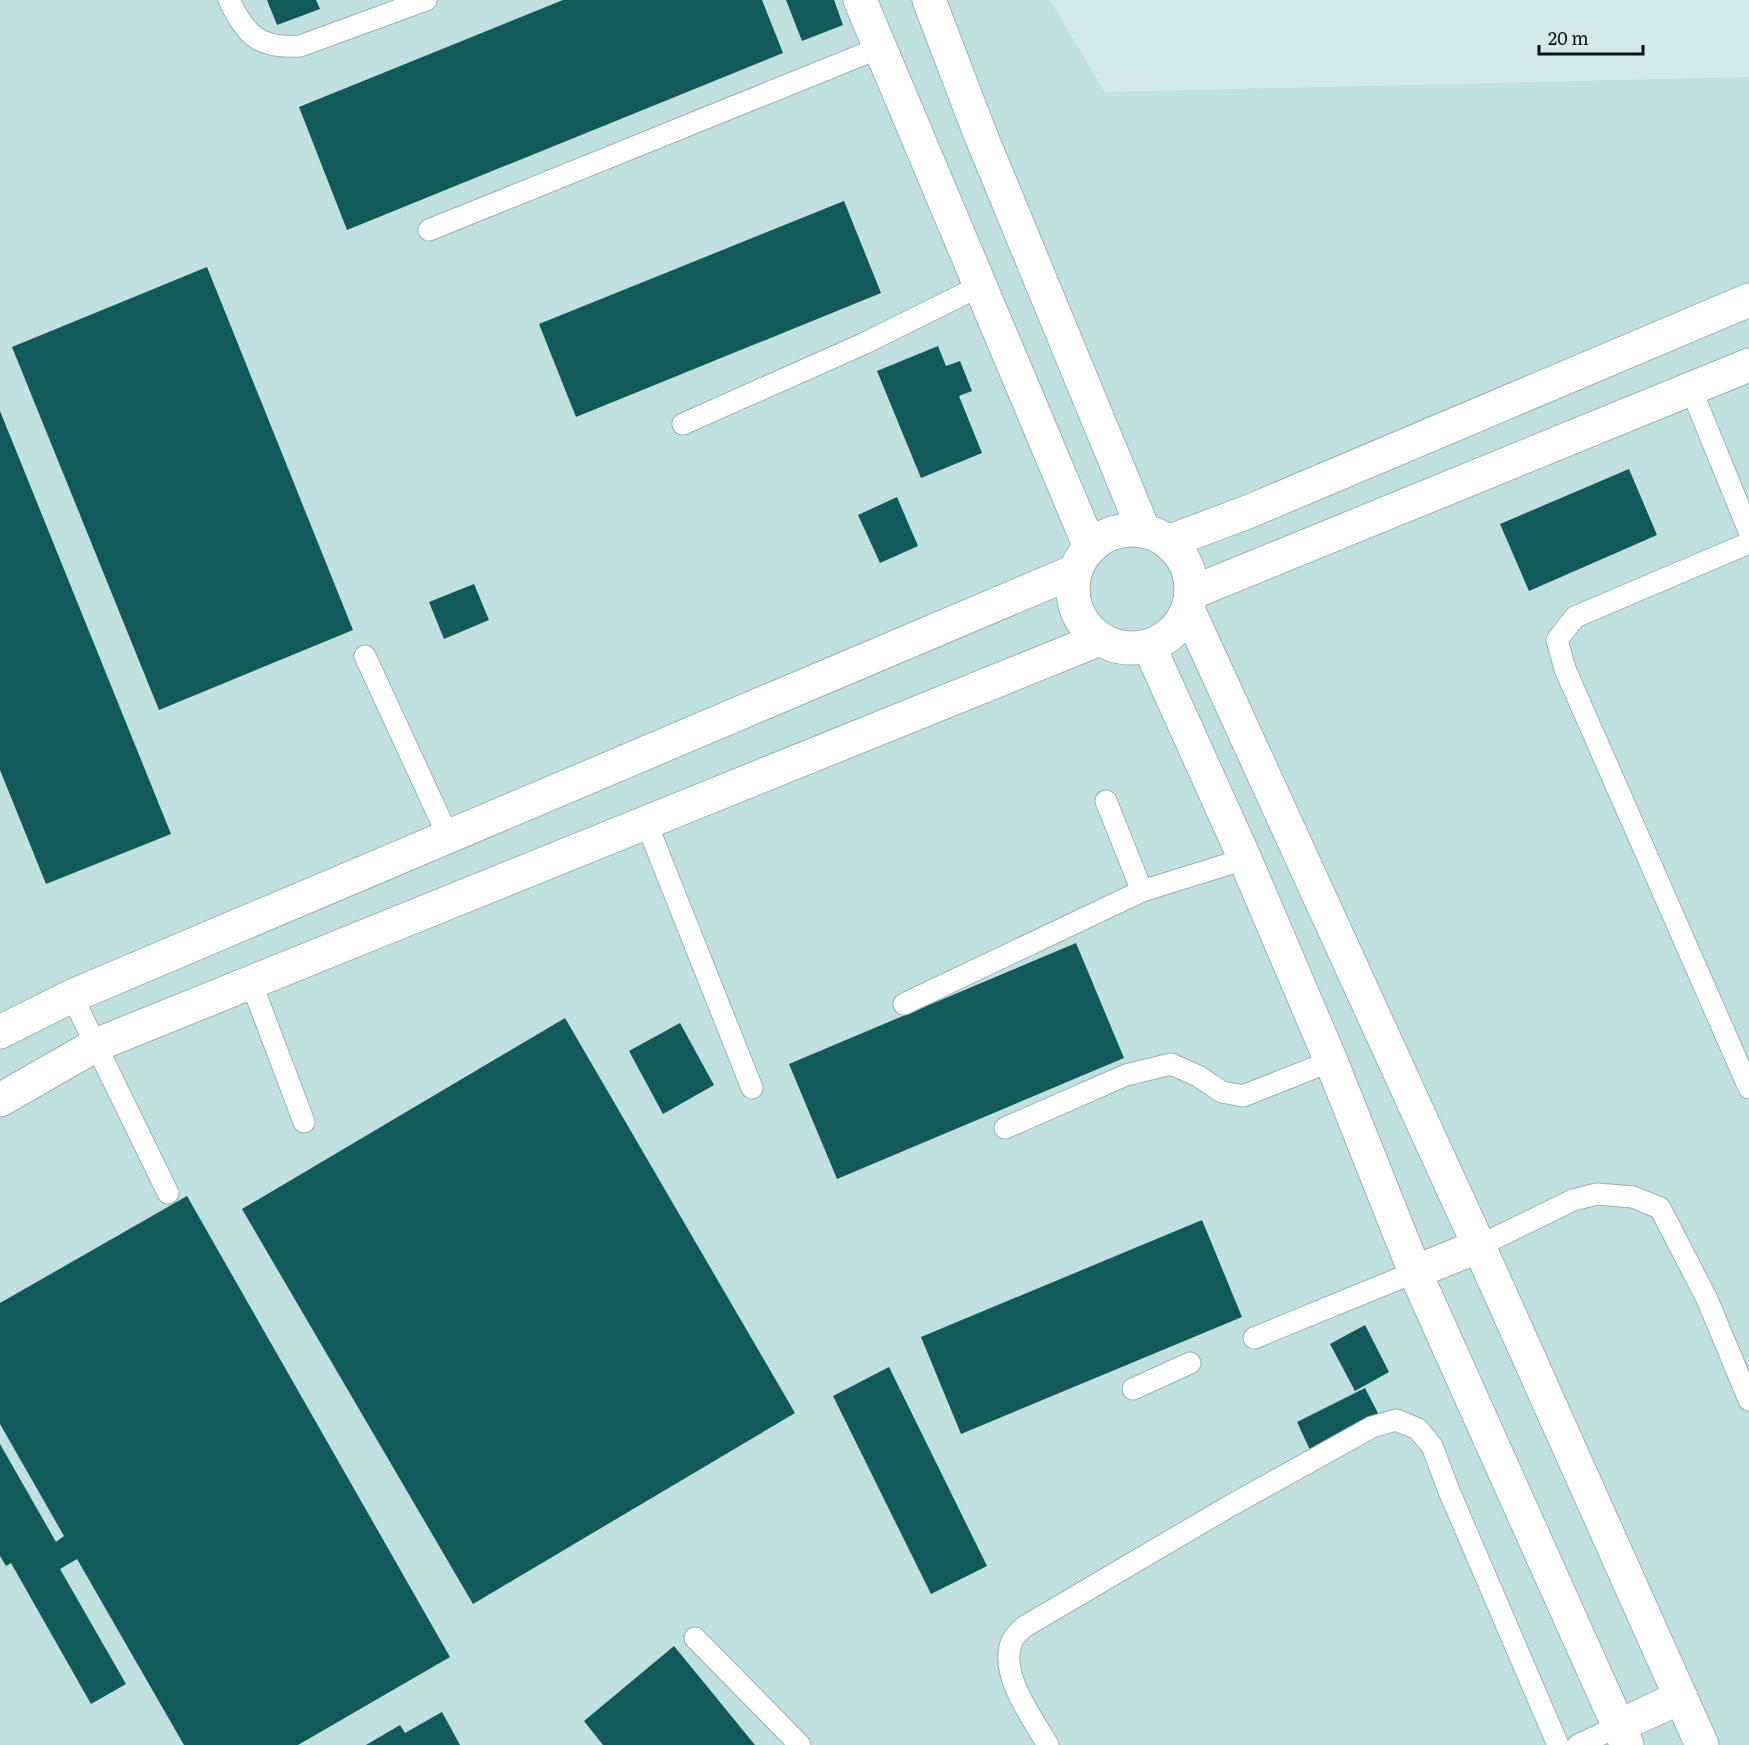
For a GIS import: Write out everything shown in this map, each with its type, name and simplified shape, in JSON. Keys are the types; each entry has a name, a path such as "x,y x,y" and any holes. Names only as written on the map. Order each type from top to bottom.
{"street":[{"path":"860,0 980,286 1082,559 1072,590 1076,610 1086,627 1100,639 1116,647 1132,649 1149,646 1171,634 1181,622 1190,601 1749,365"},
{"path":"929,0 979,131 1156,536 1181,556 1189,574 1190,601 1702,1745"},
{"path":"0,1032 72,996 448,836 1082,559 1106,536 1124,530 1156,536 1250,511 1749,300"},
{"path":"0,1100 96,1045 1100,639"},
{"path":"1149,646 1245,859 1331,1061 1415,1272 1623,1735 1681,1697"},
{"path":"1415,1272 1479,1246"}],"lane":[{"path":"229,0 250,33 263,44 279,48 300,46 426,0"},
{"path":"429,230 879,48"},
{"path":"683,424 863,344 980,286"},
{"path":"1691,388 1741,489 1749,531"},
{"path":"1749,543 1575,617 1557,640 1565,669 1749,1088"},
{"path":"364,656 448,836"},
{"path":"1106,801 1142,891"},
{"path":"646,822 752,1088"},
{"path":"904,1004 1142,891 1245,859"},
{"path":"251,982 304,1122"},
{"path":"72,996 168,1192"},
{"path":"1005,1128 1126,1075 1171,1064 1198,1076 1222,1092 1244,1096 1331,1061"},
{"path":"1479,1246 1573,1200 1596,1194 1633,1197 1660,1208 1707,1299 1749,1400"},
{"path":"1254,1338 1415,1272"},
{"path":"1133,1389 1190,1363"},
{"path":"1048,1745 1016,1689 1009,1660 1012,1641 1024,1627 1228,1507 1362,1432 1396,1420 1418,1429 1432,1446 1449,1491 1558,1745"},
{"path":"695,1638 800,1745"},
{"path":"1578,1745 1623,1735"}],"shaded area":[{"path":"0,0 1050,0 1105,92 1749,77 1749,1745 0,1745"}],"building":[{"path":"267,0 316,0 320,9 277,25"},
{"path":"563,0 762,0 783,53 347,230 299,107"},
{"path":"786,0 834,0 843,25 802,41"},
{"path":"844,201 881,293 576,417 539,324"},
{"path":"207,267 353,630 159,710 12,347"},
{"path":"938,346 946,366 960,361 972,391 959,396 982,453 921,478 877,371"},
{"path":"0,411 171,834 46,884 0,770"},
{"path":"1629,469 1657,535 1529,591 1500,524"},
{"path":"897,497 918,546 880,563 858,515"},
{"path":"474,584 489,620 444,639 429,602"},
{"path":"1076,943 1124,1058 837,1179 789,1064"},
{"path":"565,1018 795,1413 473,1604 242,1209"},
{"path":"680,1023 714,1085 663,1114 629,1051"},
{"path":"187,1196 450,1657 298,1745 184,1745 77,1559 60,1569 126,1684 91,1704 11,1563 6,1566 0,1556 0,1444 56,1542 64,1536 0,1424 0,1303"},
{"path":"1202,1220 1242,1317 961,1434 921,1337"},
{"path":"1365,1325 1389,1372 1355,1391 1330,1344"},
{"path":"889,1367 987,1566 931,1594 833,1396"},
{"path":"1365,1388 1379,1415 1310,1450 1297,1422"},
{"path":"674,1646 755,1745 603,1745 584,1721"},
{"path":"442,1712 460,1745 366,1745 400,1725 405,1733"}]}
